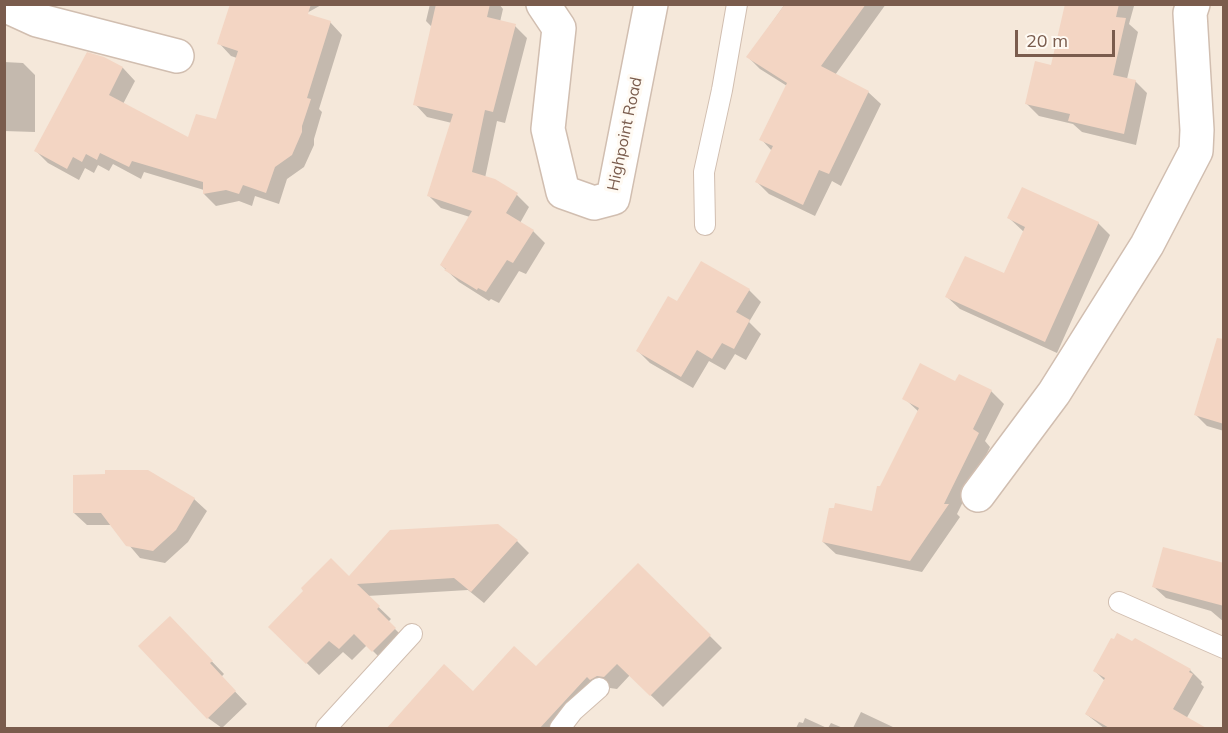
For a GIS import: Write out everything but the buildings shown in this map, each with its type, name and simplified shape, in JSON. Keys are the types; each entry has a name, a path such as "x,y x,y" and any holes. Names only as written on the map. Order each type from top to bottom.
{"street":[{"name":"Highpoint Road","path":"543,4 559,28 548,129 563,192 594,203 613,198 651,4"},
{"path":"978,495 1054,393 1147,245 1196,151 1197,130 1190,13 1193,4"},
{"path":"4,6 37,20 177,56"}],"lane":[{"path":"705,225 704,172 722,90 737,4"},
{"path":"1119,602 1224,648"},
{"path":"327,729 412,634"},
{"path":"560,729 573,711 598,688"}],"shaded area":[{"path":"5,5 1223,5 1223,728 5,728"}]}
